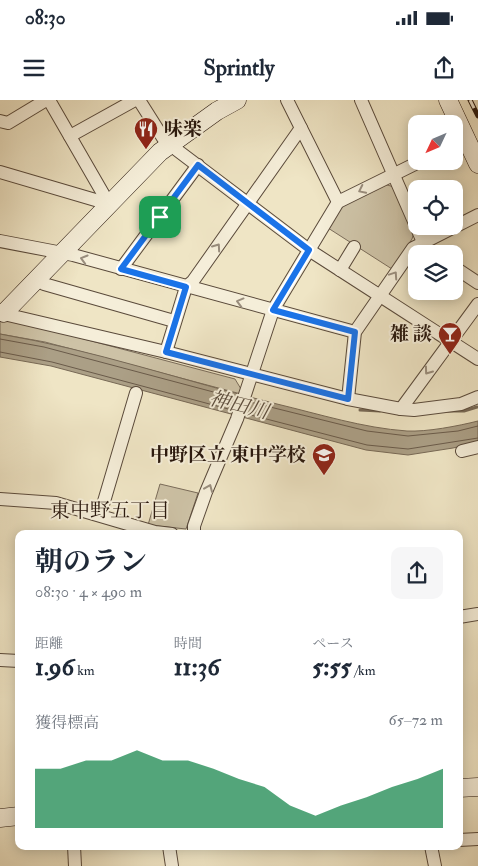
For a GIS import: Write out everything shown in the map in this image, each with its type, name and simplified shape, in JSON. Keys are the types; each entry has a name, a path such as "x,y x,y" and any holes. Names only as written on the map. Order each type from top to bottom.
{"street":[{"path":"0,120 8,123 48,100 109,204"},
{"path":"70,136 137,100 163,138 309,250 478,359"},
{"path":"2,313 147,165 170,144 214,106 237,100"},
{"path":"287,100 338,202"},
{"path":"361,100 424,245"},
{"path":"448,100 452,115"},
{"path":"166,352 186,287 193,281 301,128"},
{"path":"463,146 478,164"},
{"path":"121,269 198,165"},
{"path":"194,530 206,492 238,416 273,310 338,202 408,168"},
{"path":"0,172 109,204"},
{"path":"348,399 355,332 413,248 478,215"},
{"path":"0,241 62,253 355,332"},
{"path":"340,270 354,247"},
{"path":"463,272 478,283"},
{"path":"38,278 44,284 174,321"},
{"path":"401,409 478,304"},
{"path":"2,313 166,352 348,399 401,409 414,410 461,404 478,397"},
{"path":"100,515 136,393"},
{"path":"462,451 478,447"},
{"path":"0,499 56,504 149,530"},
{"path":"463,616 478,614"},
{"path":"0,660 15,661"},
{"path":"463,788 478,787"},
{"path":"0,818 15,816"},
{"path":"463,840 478,839"},
{"path":"74,850 75,866"},
{"path":"170,850 172,866"},
{"path":"432,850 435,866"}],"shaded area":[{"path":"384,184 394,187 408,218 408,235 413,235 392,269 328,228 341,206"},
{"path":"0,319 16,321 235,379 241,389 241,394 45,342 0,334"},
{"path":"160,484 198,493 186,529 148,525"}],"water":[{"name":"神田川","path":"0,334 70,348 242,395 374,427 424,431 478,421 478,442 408,455 366,450 51,366 0,357"}],"waterway":[{"path":"448,411 464,411 477,407"},
{"path":"360,410 380,411"}],"railway":[{"path":"470,100 478,116"}],"place":[{"name":"味楽","path":"146,150"},
{"name":"雑 談","path":"450,355"},
{"name":"中野区立 東中学校","path":"324,476"}],"district":[{"name":"東中野五丁目","path":"110,510"}],"route":[{"path":"198,165 309,250 273,310 355,332 348,399 166,352 186,287 121,269 160,217 198,165"}]}
